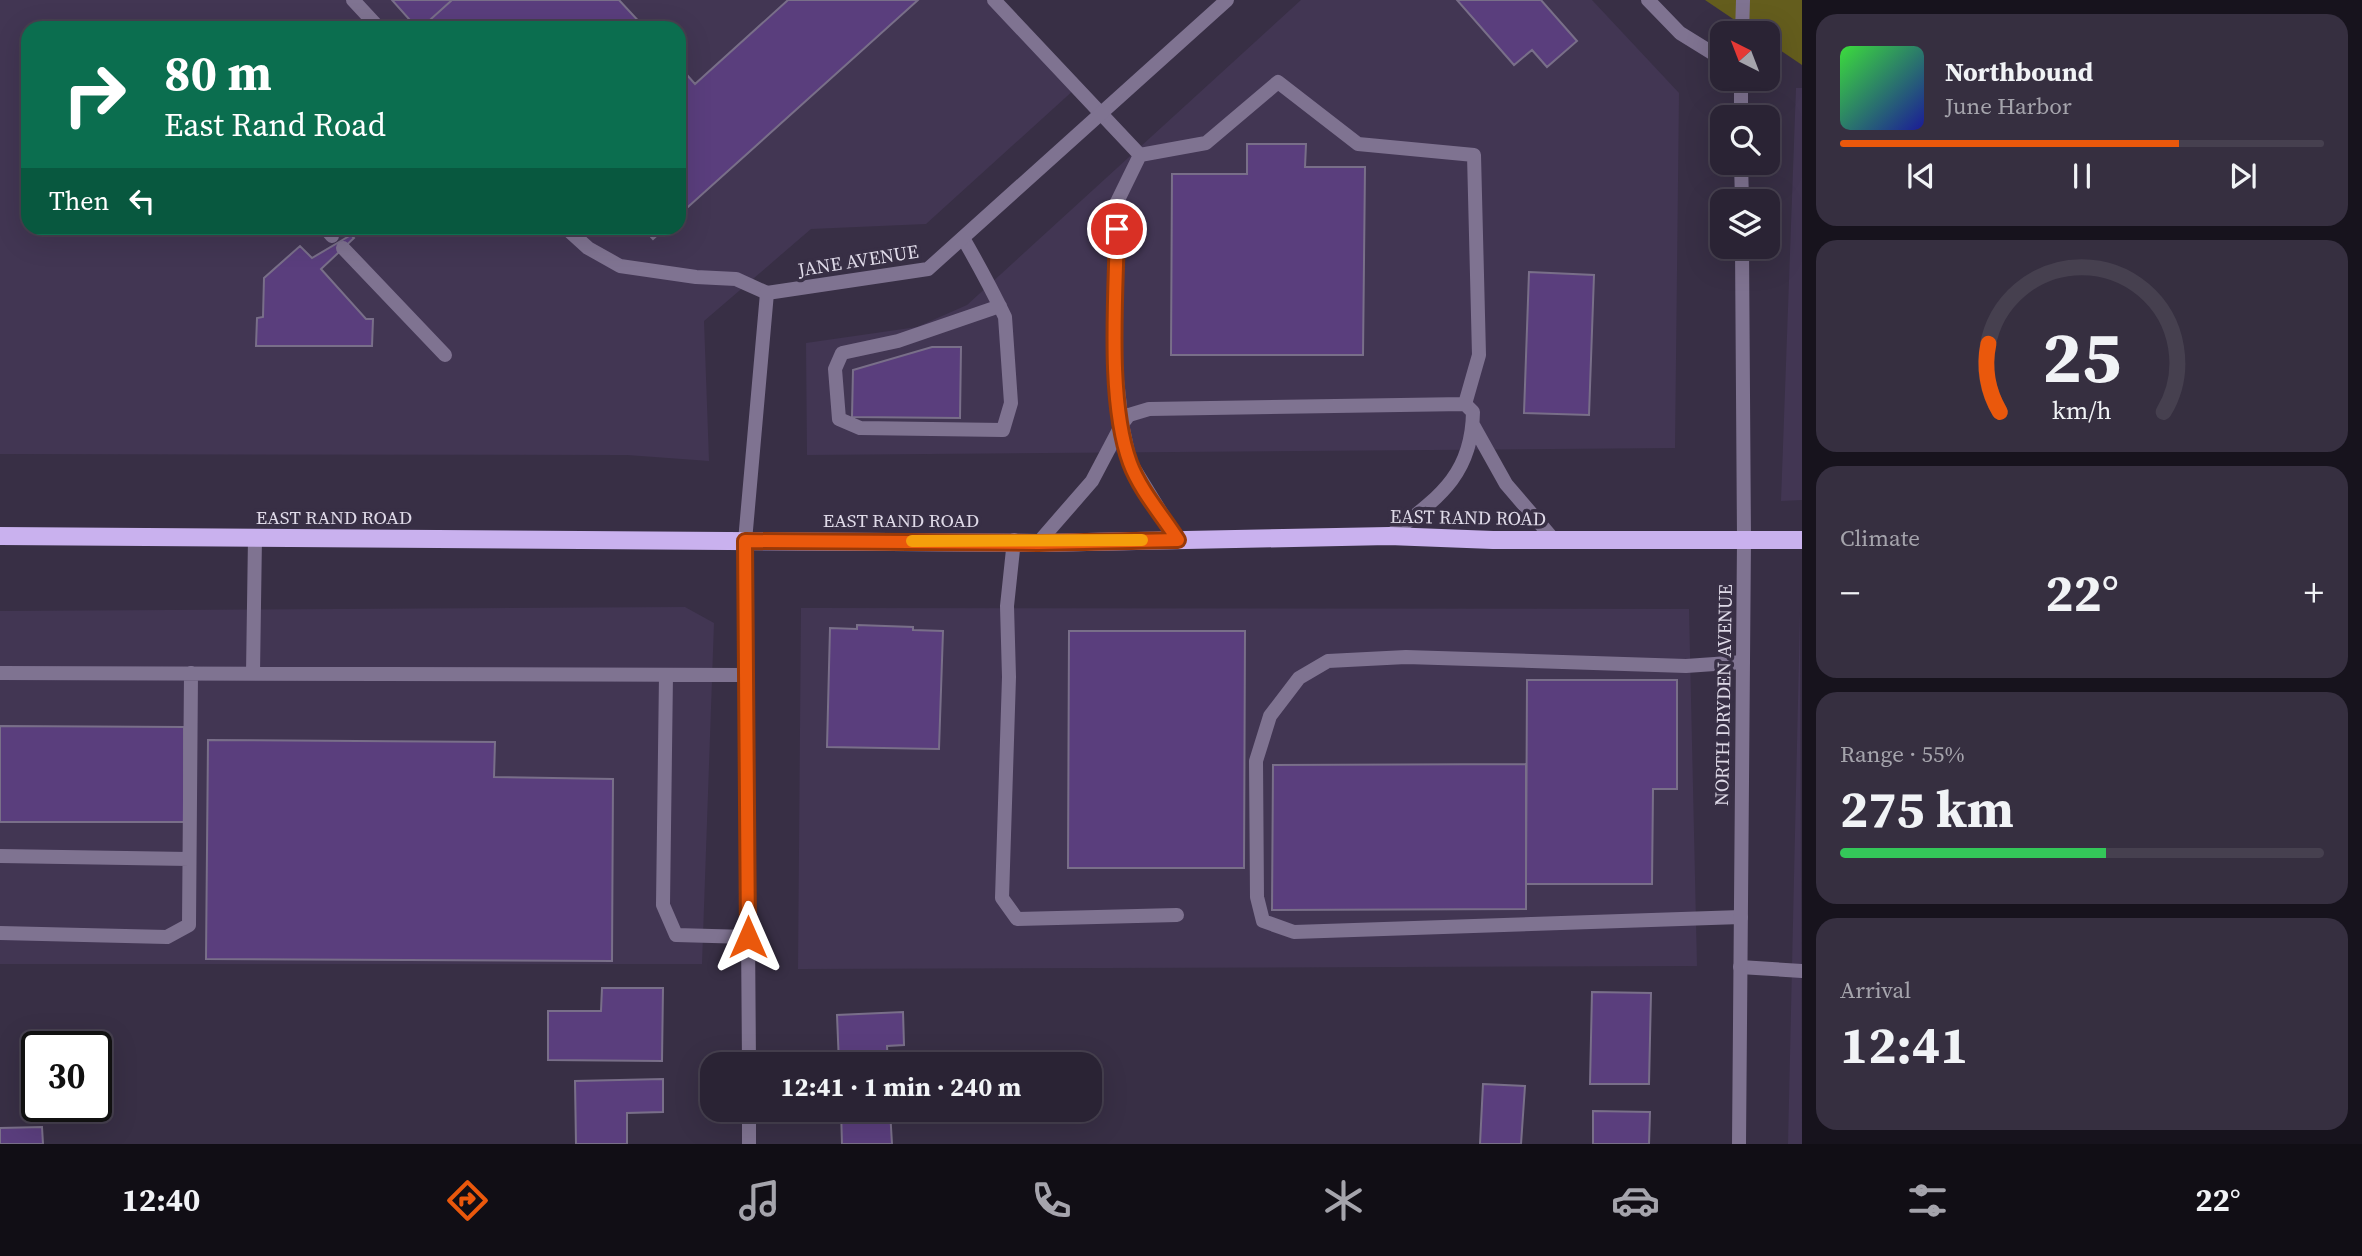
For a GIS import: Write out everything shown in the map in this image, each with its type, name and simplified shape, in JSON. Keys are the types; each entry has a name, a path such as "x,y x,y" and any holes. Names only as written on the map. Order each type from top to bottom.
{"main road":[{"name":"EAST RAND ROAD","path":"3,532 745,541 1014,540 1038,543 1389,536 1554,540 1802,540"}],"street":[{"path":"353,0 372,21"},
{"path":"994,0 1140,155"},
{"name":"JANE AVENUE","path":"767,293 928,270 1227,0"},
{"path":"1648,0 1681,33 1710,51"},
{"path":"1742,21 1743,0"},
{"path":"1140,155 1206,143 1278,82 1357,144 1474,155 1479,355 1465,404"},
{"path":"1140,155 1117,202 1115,362 1122,424 1130,463 1178,540"},
{"path":"574,235 588,248 620,267 696,277 736,279 767,293 745,541 749,1052"},
{"path":"963,238 1000,306 1005,317 1011,403 1003,430 860,428 839,419 835,369 842,353 898,341 1000,306"},
{"path":"343,248 445,355"},
{"name":"NORTH DRYDEN AVENUE","path":"1739,1144 1744,540 1742,259"},
{"path":"1038,543 1092,481 1129,415 1149,409 1465,404 1473,412 1469,453 1439,496 1389,536"},
{"path":"1473,424 1506,484 1554,540"},
{"path":"253,673 256,537"},
{"path":"1014,540 1007,606 1009,677 1002,898 1017,919 1177,915"},
{"path":"1741,917 1294,932 1263,921 1257,897 1256,761 1270,716 1298,678 1328,661 1406,657 1686,666 1743,662"},
{"path":"0,673 746,676"},
{"path":"0,933 167,937 189,925 191,673"},
{"path":"666,675 663,905 676,935 748,937"},
{"path":"0,856 189,859"},
{"path":"1740,967 1802,971"},
{"path":"749,1122 749,1144"}],"shaded area":[{"path":"0,0 998,0 1076,88 926,224 811,229 704,321 709,461 627,455 0,454"},
{"path":"1301,0 1592,0 1679,93 1675,448 807,455 806,343 917,327 967,305"},
{"path":"1705,0 1802,0 1802,65 1780,50 1780,21 1736,21"},
{"path":"1796,88 1802,88 1802,500 1781,501"},
{"path":"685,607 714,623 702,964 0,964 0,611"},
{"path":"801,608 1689,609 1697,966 798,969"},
{"path":"1800,612 1802,1144 1788,1144"}],"building":[{"path":"392,0 452,0 429,21 411,21"},
{"path":"452,0 619,0 638,21 429,21"},
{"path":"788,0 918,0 686,209 686,74 695,84"},
{"path":"1457,0 1541,0 1577,41 1547,67 1532,50 1514,65"},
{"path":"1247,144 1306,144 1305,167 1365,167 1363,355 1171,355 1172,174 1247,174"},
{"path":"351,235 354,238 321,269 366,319 373,319 372,346 256,346 257,318 263,317 264,278 300,246 312,258"},
{"path":"1529,272 1594,275 1589,415 1524,413"},
{"path":"932,347 961,347 960,418 852,417 853,370"},
{"path":"857,625 943,631 939,749 827,747 830,628 857,629"},
{"path":"1069,631 1245,631 1244,868 1068,868"},
{"path":"1527,680 1677,680 1677,789 1653,789 1652,884 1526,884"},
{"path":"0,726 184,727 184,822 0,822"},
{"path":"208,740 495,742 494,777 613,779 612,961 206,959"},
{"path":"1526,764 1526,909 1272,910 1273,765"},
{"path":"602,988 663,988 662,1061 548,1060 548,1011 601,1011"},
{"path":"1592,992 1651,993 1649,1084 1590,1084"},
{"path":"903,1012 904,1045 887,1046 887,1052 839,1052 837,1015"},
{"path":"663,1079 663,1112 627,1113 627,1144 576,1144 575,1081"},
{"path":"1483,1084 1525,1086 1521,1144 1480,1144"},
{"path":"1593,1111 1650,1112 1649,1144 1593,1144"},
{"path":"841,1122 891,1122 892,1144 842,1144"},
{"path":"42,1127 43,1144 0,1144 0,1128"}],"slow traffic":[{"path":"912,541 1014,540 1038,543 1142,540"}],"route":[{"path":"748,937 745,541 1014,540 1038,543 1178,540 1130,463 1122,424 1115,362 1117,229"}]}
